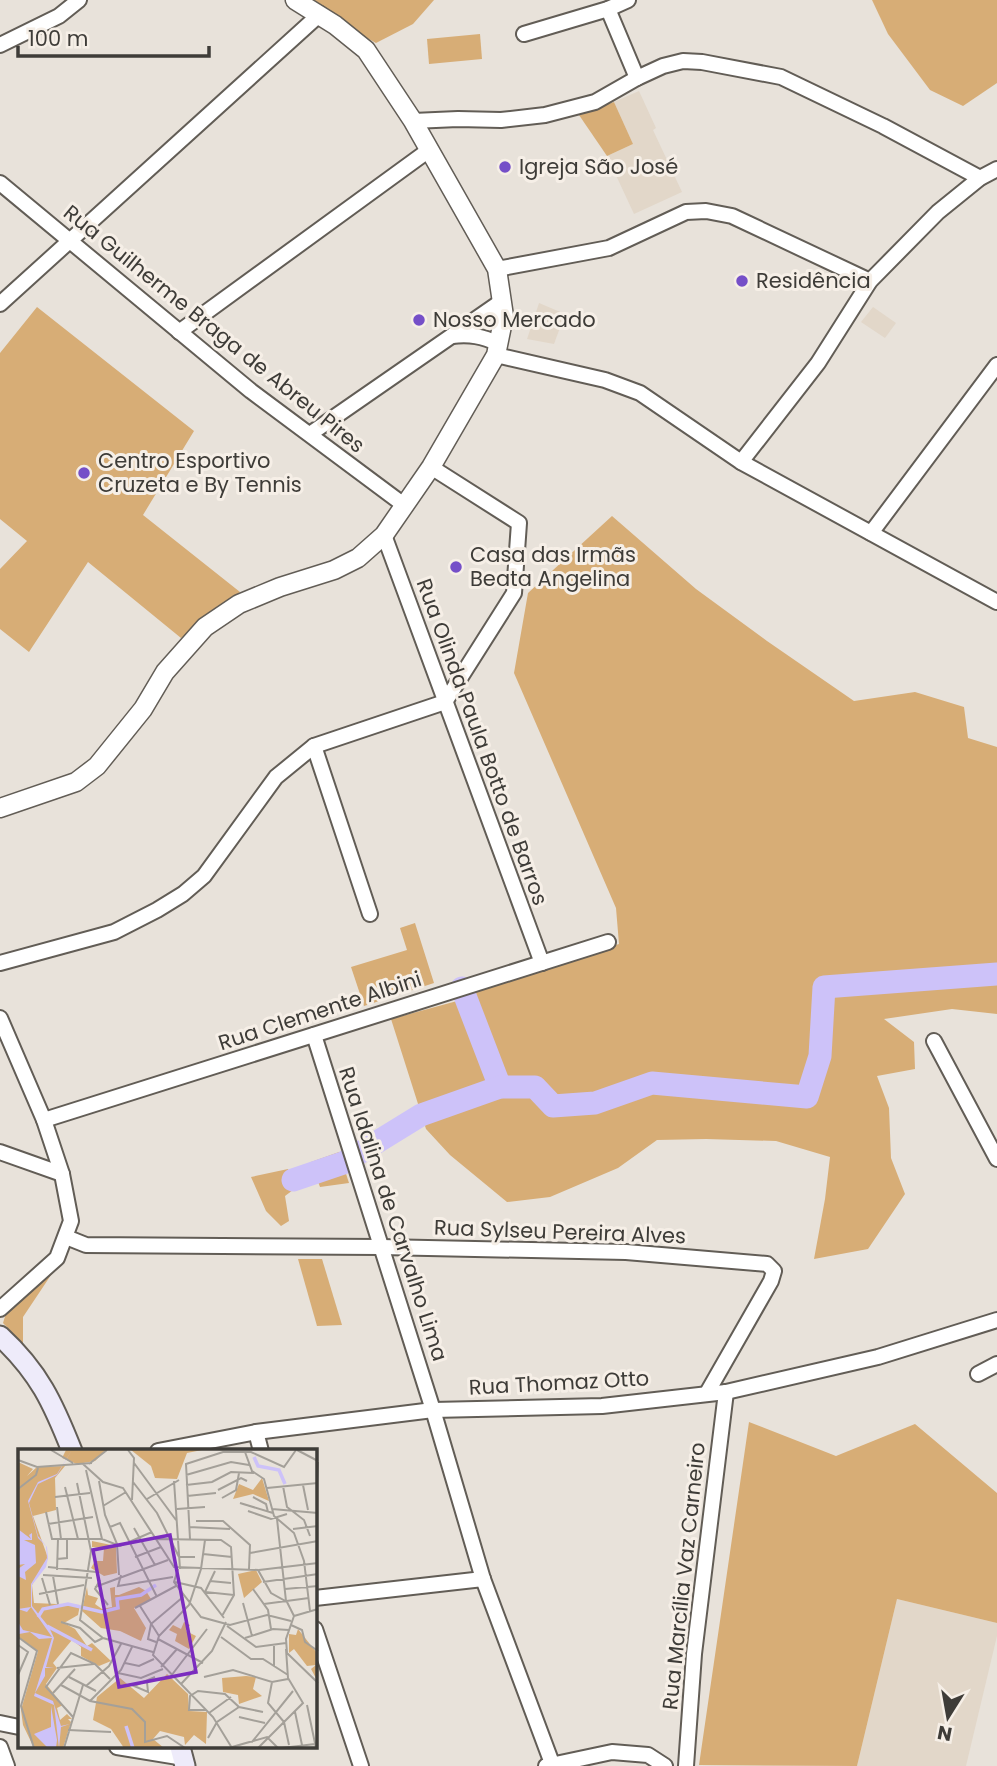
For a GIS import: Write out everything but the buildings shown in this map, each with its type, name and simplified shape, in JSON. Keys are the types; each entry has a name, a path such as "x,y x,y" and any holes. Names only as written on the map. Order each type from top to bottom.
{"main road":[{"path":"0,1336 36,1374 54,1405 71,1449"}],"street":[{"path":"57,0 59,16"},
{"path":"0,45 59,16 79,0"},
{"path":"0,808 76,782 97,766 143,709 165,672 205,627 239,604 280,587 334,570 358,558 384,535 431,467 497,349 503,316 497,269 413,121 366,50 320,14 295,0"},
{"path":"524,34 608,9 628,0"},
{"path":"608,9 637,78"},
{"path":"0,304 320,14"},
{"path":"413,121 501,120 545,115 595,102 637,78 663,66 683,61 722,65 780,77 883,126 980,178"},
{"path":"179,332 429,150"},
{"path":"741,462 818,363 870,281 938,212 980,178 997,169"},
{"name":"Rua Guilherme Braga de Abreu Pires","path":"0,183 251,391 404,505"},
{"path":"497,269 609,248 686,212 706,211 732,216 870,281"},
{"path":"310,434 502,301"},
{"path":"447,337 466,334 483,336 497,349 605,380 640,393 741,462 997,602"},
{"path":"871,533 997,365"},
{"path":"0,962 114,932 183,894 205,876 276,776 314,746 445,702 514,593 519,523 431,467"},
{"name":"Rua Olinda Paula Botto de Barros","path":"384,535 542,963"},
{"path":"314,746 370,914"},
{"name":"Rua Clemente Albini","path":"44,1120 608,942"},
{"path":"0,1018 44,1120 62,1174 71,1221 57,1258 0,1309"},
{"name":"Rua Idalina de Carvalho Lima","path":"314,1035 433,1410 483,1579 550,1765"},
{"path":"934,1041 997,1159"},
{"path":"0,1152 62,1174"},
{"name":"Rua Sylseu Pereira Alves","path":"66,1237 86,1245 626,1252 766,1264 774,1271 771,1281 707,1393"},
{"name":"Rua Thomaz Otto","path":"168,1449 256,1432 433,1410 602,1406 726,1392 878,1357 997,1320"},
{"path":"978,1374 997,1364"},
{"name":"Rua Marcília Vaz Carneiro","path":"686,1766 695,1654 726,1392"},
{"path":"256,1432 260,1449"},
{"path":"317,1598 483,1579"},
{"path":"317,1635 361,1766"},
{"path":"0,1723 18,1727"},
{"path":"0,1747 7,1766"},
{"path":"124,1748 183,1757"},
{"path":"550,1765 612,1752 648,1755 665,1766"}],"shaded area":[{"path":"313,0 434,0 413,24 376,43 351,29"},
{"path":"872,0 997,0 997,83 963,106 930,90 888,34"},
{"path":"480,34 482,59 429,64 427,39"},
{"path":"639,91 656,128 653,130 682,192 634,214 607,156 633,144 614,102"},
{"path":"614,102 633,144 607,156 579,115"},
{"path":"539,303 565,314 554,344 527,339"},
{"name":"Centro Esportivo Cruzeta e By Tennis","path":"37,307 194,431 143,515 240,592 181,638 88,562 29,652 0,629 0,569 27,541 0,519 0,353"},
{"path":"873,307 896,323 885,338 861,322"},
{"path":"612,516 696,589 854,701 915,692 964,707 968,738 997,747 997,1014 952,1009 884,1019 914,1042 915,1069 877,1076 889,1108 891,1158 905,1194 868,1249 814,1259 830,1157 776,1141 657,1140 618,1168 550,1197 507,1202 450,1155 426,1129 391,1019 457,1001 508,978 619,944 616,908 514,673 528,593"},
{"path":"415,923 434,983 364,1006 351,967 407,950 400,928"},
{"path":"339,1152 349,1183 320,1187 311,1162"},
{"path":"288,1169 297,1187 285,1196 289,1221 281,1226 266,1211 251,1177"},
{"path":"298,1259 322,1259 342,1325 317,1326"},
{"path":"53,1272 23,1317 23,1344 3,1323 7,1310"},
{"path":"749,1422 836,1456 915,1424 997,1493 997,1623 897,1599 857,1766 699,1765"},
{"path":"897,1599 997,1623 997,1636 966,1766 857,1766"}],"waterway":[{"path":"293,1180 343,1163 421,1115 500,1087 535,1087 553,1106 595,1103 652,1083 807,1097 820,1056 824,987 997,974"},
{"path":"462,988 500,1087"}],"place":[{"name":"Igreja São José","path":"505,167"},
{"name":"Residência","path":"742,281"},
{"name":"Nosso Mercado","path":"419,320"},
{"name":"Centro Esportivo Cruzeta e By Tennis","path":"84,473"},
{"name":"Casa das Irmãs Beata Angelina","path":"456,567"}]}
